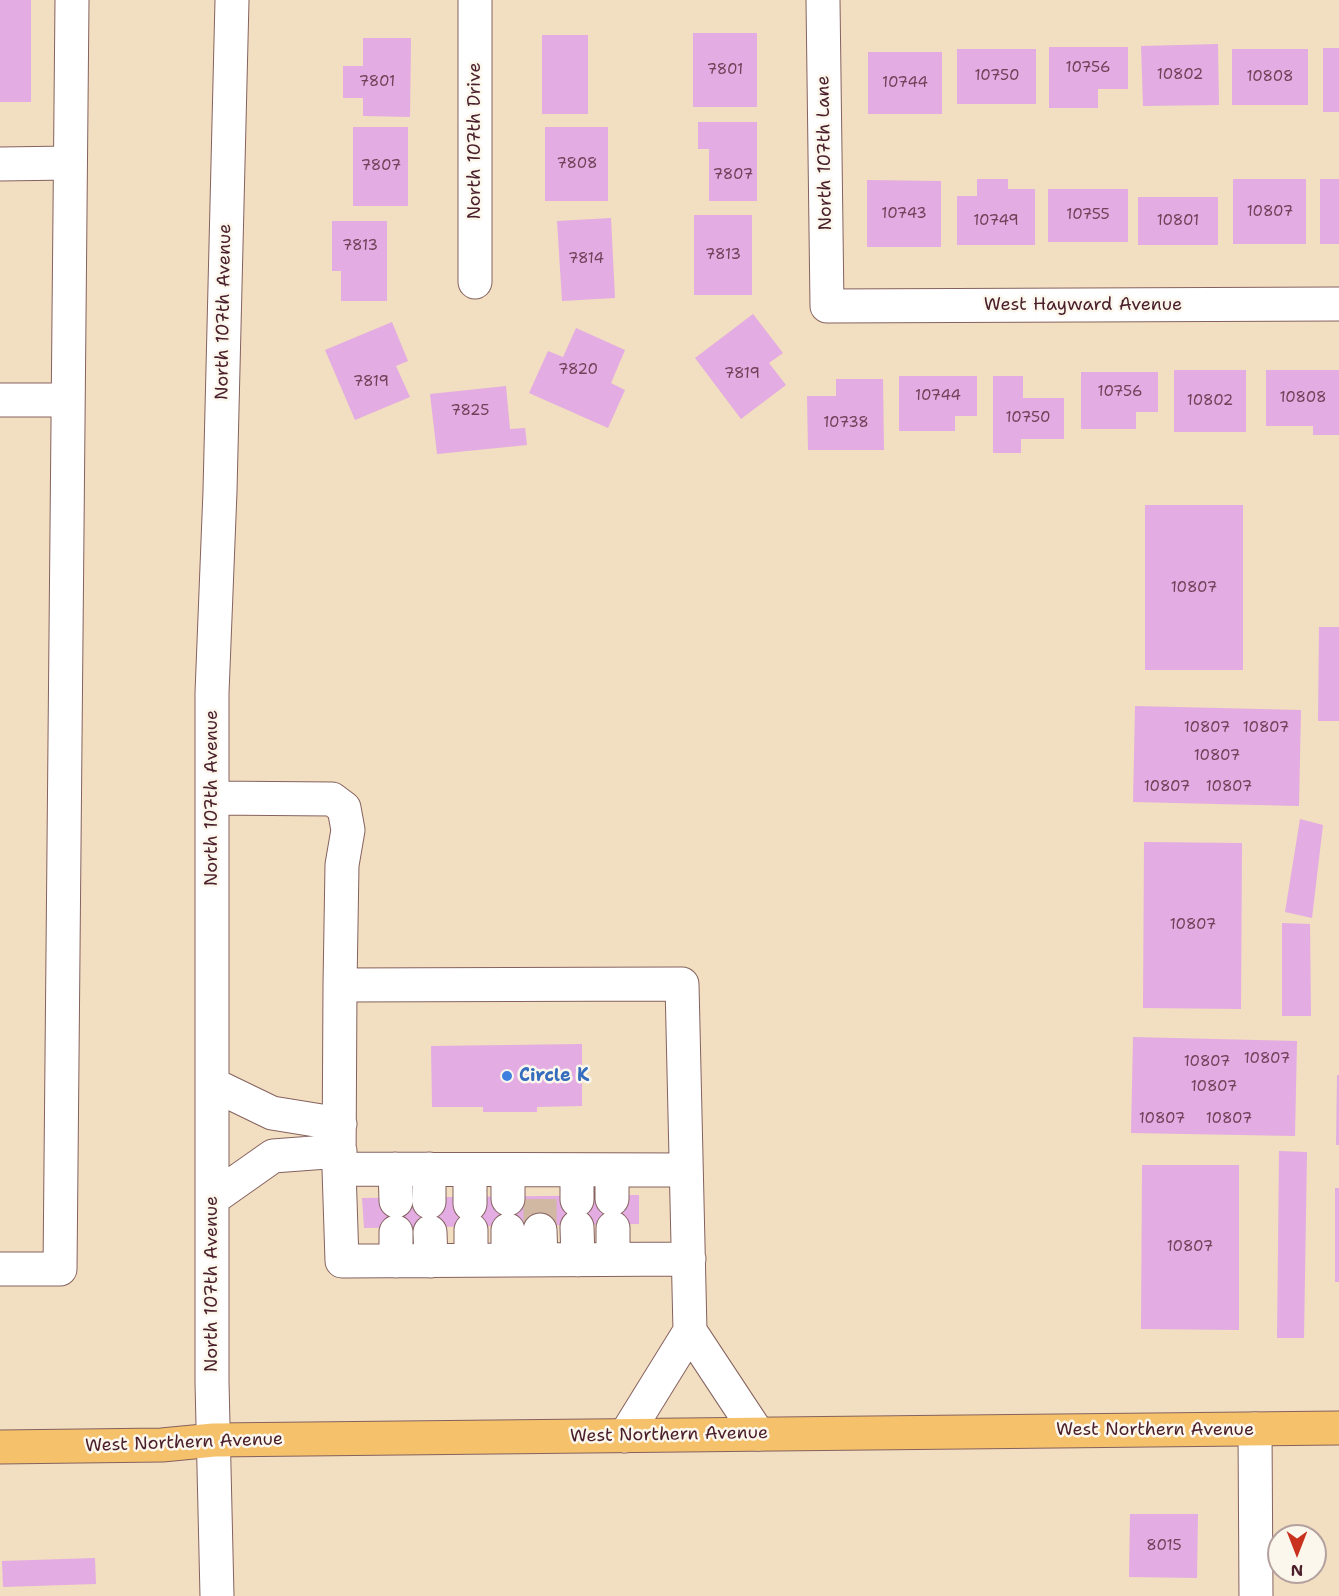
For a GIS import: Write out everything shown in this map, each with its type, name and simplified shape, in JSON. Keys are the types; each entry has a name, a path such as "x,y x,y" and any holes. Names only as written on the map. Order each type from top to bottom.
{"main road":[{"name":"West Northern Avenue","path":"0,1446 162,1445 214,1440 1339,1428"}],"street":[{"path":"0,1269 60,1269 72,0"},
{"name":"North 107th Avenue","path":"217,1596 212,1198 212,693 220,491 232,0"},
{"name":"North 107th Drive","path":"475,0 475,282"},
{"name":"North 107th Lane","path":"823,0 827,306"},
{"path":"0,164 70,164"},
{"name":"West Hayward Avenue","path":"827,306 1339,304"},
{"path":"0,400 68,400"},
{"path":"212,798 332,799 344,808 348,830 342,865 340,985 342,1261 396,1232 470,1231 508,1215 540,1214 577,1199 612,1214 688,1259"},
{"path":"340,985 682,984 690,1331 758,1434"},
{"path":"212,1084 340,1148 395,1169 470,1170 508,1215"},
{"path":"212,1198 273,1156 340,1148"},
{"path":"395,1169 396,1232"},
{"path":"429,1169 430,1232"},
{"path":"470,1170 470,1231"},
{"path":"578,1260 612,1214 686,1170"},
{"path":"577,1199 578,1260"},
{"path":"508,1215 540,1214"},
{"path":"540,1214 578,1260"},
{"path":"625,1436 690,1331"},
{"path":"1255,1429 1256,1596"}],"building":[{"path":"0,0 31,0 31,102 0,102"},
{"path":"693,33 757,33 757,107 693,107"},
{"path":"542,35 588,35 588,114 542,114"},
{"path":"363,38 411,38 410,117 363,116 363,98 343,98 343,66 363,66"},
{"path":"1218,44 1219,105 1143,106 1141,46"},
{"path":"1049,47 1128,47 1128,89 1098,89 1098,108 1049,108"},
{"path":"1323,48 1339,48 1339,112 1323,112"},
{"path":"957,49 1036,49 1036,104 957,104"},
{"path":"1232,49 1308,49 1308,105 1232,105"},
{"path":"868,52 942,52 942,114 868,114"},
{"path":"698,122 757,122 757,201 709,201 709,149 698,149"},
{"path":"353,127 408,127 408,206 353,206"},
{"path":"545,127 608,127 608,201 545,201"},
{"path":"977,179 1008,179 1008,189 1035,189 1035,245 957,245 957,196 977,196"},
{"path":"1233,179 1306,179 1306,244 1233,244"},
{"path":"1320,179 1339,179 1339,244 1320,244"},
{"path":"867,180 941,181 941,247 867,247"},
{"path":"1048,189 1128,189 1128,242 1048,242"},
{"path":"1138,197 1218,197 1218,245 1138,245"},
{"path":"694,215 752,215 752,295 694,295"},
{"path":"611,218 615,298 562,301 557,221"},
{"path":"332,221 387,221 387,301 341,301 341,271 332,271"},
{"path":"753,314 783,353 769,363 786,385 741,419 695,358"},
{"path":"392,322 408,361 396,366 410,397 355,420 325,350"},
{"path":"576,328 625,350 611,383 625,390 608,428 529,393 548,351 563,357"},
{"path":"1174,370 1246,370 1246,432 1174,432"},
{"path":"1266,370 1339,370 1339,435 1313,435 1313,426 1266,426"},
{"path":"1081,372 1158,372 1158,412 1136,412 1136,429 1081,429"},
{"path":"899,376 977,376 977,416 955,416 955,431 899,431"},
{"path":"993,376 1023,376 1023,398 1064,398 1064,439 1021,439 1021,453 993,453"},
{"path":"836,379 883,379 884,450 808,450 807,396 836,396"},
{"path":"506,386 510,429 525,428 527,445 437,454 430,394"},
{"path":"1145,505 1243,505 1243,670 1145,670"},
{"path":"1319,627 1339,627 1339,721 1318,721"},
{"path":"1135,706 1301,710 1299,806 1133,802"},
{"path":"1300,819 1323,825 1312,918 1285,912"},
{"path":"1144,842 1242,843 1241,1009 1143,1008"},
{"path":"1282,923 1310,924 1311,1016 1282,1016"},
{"path":"1133,1037 1297,1041 1295,1136 1131,1133"},
{"name":"Circle K","path":"582,1044 582,1106 537,1107 537,1112 483,1112 483,1107 432,1107 431,1046"},
{"path":"1337,1075 1339,1075 1339,1145 1336,1145"},
{"path":"1279,1151 1307,1152 1304,1338 1277,1338"},
{"path":"1142,1165 1239,1165 1239,1330 1141,1329"},
{"path":"1335,1188 1339,1188 1339,1282 1335,1282"},
{"path":"639,1195 639,1224 364,1228 362,1198"},
{"path":"1130,1514 1198,1514 1197,1578 1129,1577"},
{"path":"95,1558 96,1584 3,1587 2,1561"}],"tunnel":[{"path":"540,1199 540,1230"}],"place":[{"name":"Circle K","path":"507,1076"}]}
